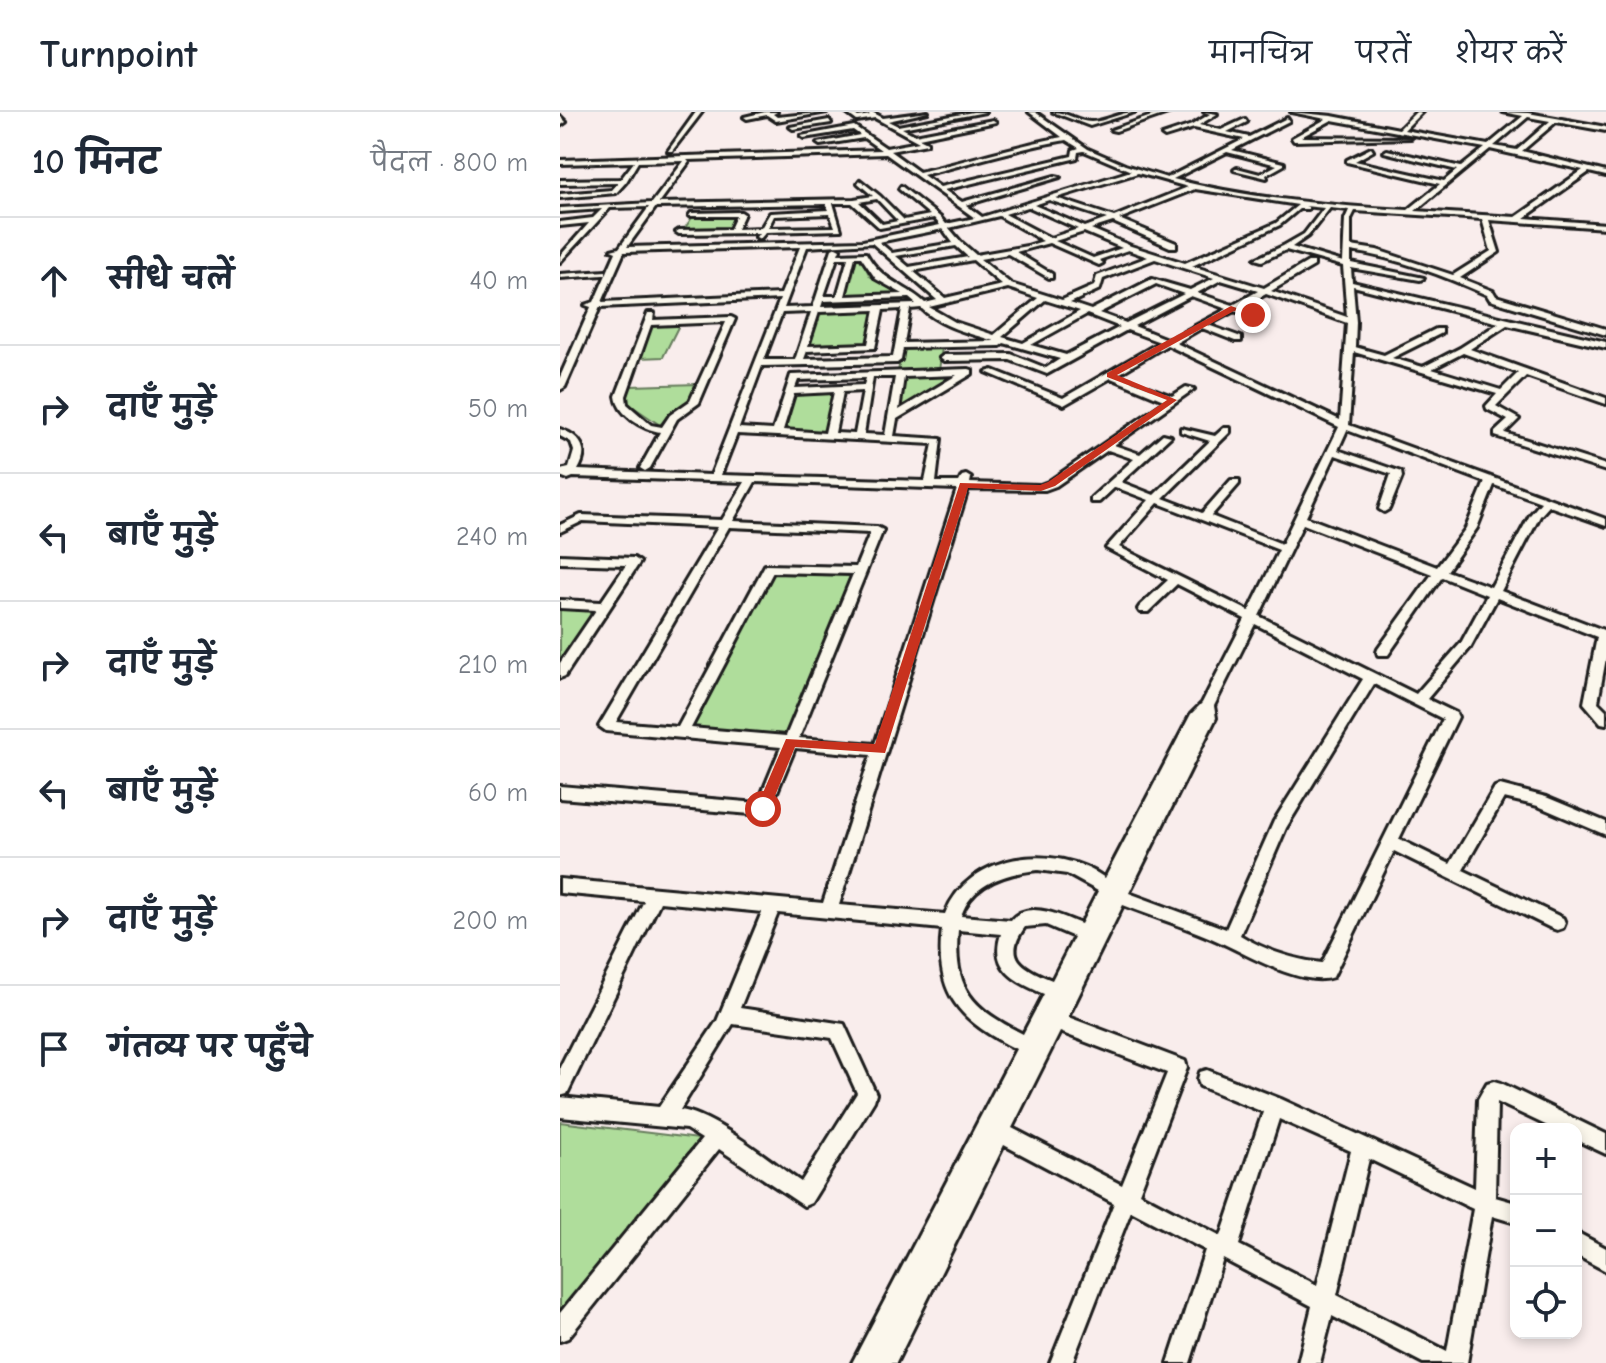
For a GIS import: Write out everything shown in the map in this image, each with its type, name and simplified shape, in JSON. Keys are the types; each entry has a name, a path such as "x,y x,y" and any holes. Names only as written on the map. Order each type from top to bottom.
{"street":[{"path":"670,150 699,112"},
{"path":"767,112 830,154"},
{"path":"747,117 774,112"},
{"path":"780,119 824,112"},
{"path":"848,112 857,119"},
{"path":"844,120 925,112"},
{"path":"896,128 982,112"},
{"path":"1034,114 1054,112 1092,124 1132,112"},
{"path":"1114,130 1146,116 1168,112"},
{"path":"1165,135 1194,126 1214,114 1207,112"},
{"path":"1294,112 1460,141 1543,163 1548,169"},
{"path":"1401,130 1419,112"},
{"path":"1443,112 1453,112"},
{"path":"1506,112 1606,129"},
{"path":"1034,114 1085,149 1169,179 1261,198 1353,210"},
{"path":"1049,125 1085,115"},
{"path":"1410,212 1528,115"},
{"path":"560,164 888,153 925,143 877,116"},
{"path":"1146,116 1158,123"},
{"path":"1332,118 1294,139 1436,137"},
{"path":"1169,179 1287,120"},
{"path":"1518,152 1555,120"},
{"path":"1222,132 1245,121"},
{"path":"793,127 831,122"},
{"path":"913,137 993,122"},
{"path":"1323,140 1356,123"},
{"path":"972,126 983,132"},
{"path":"1194,126 1251,139"},
{"path":"1170,127 1183,130"},
{"path":"804,136 854,128 981,219"},
{"path":"1487,135 1503,135"},
{"path":"816,144 865,136"},
{"path":"1460,141 1472,136"},
{"path":"918,174 1027,145 1067,138"},
{"path":"938,189 1075,157 1075,151 1085,149"},
{"path":"1486,149 1518,152 1606,174"},
{"path":"1371,150 1349,161 1444,183"},
{"path":"1229,151 1282,164 1263,176 1237,170"},
{"path":"1387,152 1461,169"},
{"path":"560,164 888,153"},
{"path":"1243,163 1255,157"},
{"path":"1385,169 1398,160"},
{"path":"560,368 564,351 593,305 603,273 684,161"},
{"path":"560,196 614,192 636,163"},
{"path":"1414,176 1426,167"},
{"path":"619,250 874,241 1001,214 1140,170"},
{"path":"1517,220 1587,170"},
{"path":"1564,174 1606,183"},
{"path":"960,205 1057,177"},
{"path":"560,182 624,181"},
{"path":"860,182 903,222"},
{"path":"972,182 999,195"},
{"path":"906,270 1010,252 1049,241 1197,186"},
{"path":"901,188 935,216 958,244 1008,286 1168,342 1344,426 1606,523"},
{"path":"1012,192 1081,229 1128,248 1352,322"},
{"path":"560,210 608,206 854,201 878,197"},
{"path":"1052,199 1173,245"},
{"path":"854,201 880,226 935,216"},
{"path":"698,204 679,232 839,229 829,202"},
{"path":"560,260 608,206"},
{"path":"1183,267 1278,224 1298,207 1606,226"},
{"path":"1259,259 1286,248 1306,235 1327,209"},
{"path":"863,1363 1027,1045 1062,993 1113,892 1209,718 1207,706 1344,426 1352,322 1347,265 1348,219 1353,210"},
{"path":"756,246 772,214 833,212"},
{"path":"691,215 741,214 732,231"},
{"path":"1001,214 1049,241 1096,261 1128,248"},
{"path":"1454,278 1495,252 1485,218"},
{"path":"560,232 564,223 596,220"},
{"path":"874,241 943,301"},
{"path":"799,362 838,244"},
{"path":"890,255 958,244"},
{"path":"717,474 804,245"},
{"path":"1286,248 1347,265 1420,278"},
{"path":"1347,248 1374,252 1454,278 1490,293 1493,298 1606,332"},
{"path":"560,387 619,250"},
{"path":"1010,252 1049,276"},
{"path":"834,256 863,255 871,271 881,281 960,327 1067,358"},
{"path":"840,298 852,256"},
{"path":"1063,303 1097,287 1100,278 1154,257"},
{"path":"990,372 1064,402 1311,264"},
{"path":"1125,270 1135,274"},
{"path":"560,276 603,273"},
{"path":"1145,278 1253,315"},
{"path":"944,358 1011,357 1047,371 1124,325 1219,278"},
{"path":"1011,357 1026,344 1155,281"},
{"path":"1348,283 1606,345"},
{"path":"779,311 923,306 1008,286"},
{"path":"593,305 784,296"},
{"path":"820,299 911,296"},
{"path":"900,346 1001,340 1044,297"},
{"path":"655,302 621,396 622,405 648,427 666,431"},
{"path":"889,438 906,307"},
{"path":"804,349 872,346 879,308"},
{"path":"645,468 673,417 694,403 731,319 648,323"},
{"path":"1423,370 1463,350 1506,322"},
{"path":"1201,325 1238,339"},
{"path":"1385,358 1439,331"},
{"path":"943,373 944,345"},
{"path":"1350,348 1503,393"},
{"path":"1463,350 1606,401"},
{"path":"893,417 993,357"},
{"path":"759,363 897,360"},
{"path":"777,433 794,377 969,372"},
{"path":"1488,444 1514,419 1491,406 1524,372"},
{"path":"859,437 871,375"},
{"path":"1110,375 1173,400"},
{"path":"790,391 868,388"},
{"path":"829,436 839,389"},
{"path":"560,465 569,471 965,482 1041,488 1052,484 1189,389"},
{"path":"1184,430 1217,440"},
{"path":"1027,1045 984,1022 961,999 949,973 951,923 960,899 975,882 1009,868 1041,861 1069,866 1095,878 1113,892 1230,938 1241,946 1312,971 1327,971 1451,717 1112,548 1156,499 1227,430"},
{"path":"733,431 938,441 931,481"},
{"path":"560,432 577,441 580,447 560,483"},
{"path":"1498,434 1606,468"},
{"path":"1095,500 1166,436"},
{"path":"1106,446 1141,458"},
{"path":"1332,451 1396,472 1397,477 1384,509"},
{"path":"569,471 645,468 752,479 931,481"},
{"path":"752,479 606,726 880,750"},
{"path":"1383,652 1471,528 1491,479"},
{"path":"829,911 965,482"},
{"path":"1204,517 1235,482"},
{"path":"1114,483 1286,549"},
{"path":"1419,699 1466,645 1535,515 1548,501"},
{"path":"560,529 581,518 877,530 763,809 560,792"},
{"path":"1300,519 1605,634 1591,703 1606,719"},
{"path":"560,559 634,562 560,673"},
{"path":"682,733 769,568 860,571"},
{"path":"1144,609 1176,579"},
{"path":"560,604 605,606"},
{"path":"1230,938 1279,825 1370,679"},
{"path":"1453,873 1500,791 1541,801 1606,829"},
{"path":"1390,842 1557,923"},
{"path":"560,886 1012,928"},
{"path":"560,1087 655,895"},
{"path":"663,1118 728,1015 773,906"},
{"path":"1062,993 1017,974 1006,958 1006,942 1012,928 1021,920 1039,917 1091,936"},
{"path":"884,1363 1055,1021 1062,993"},
{"path":"560,1107 688,1120 717,1136 804,1196 867,1094 838,1030 728,1015"},
{"path":"1055,1021 1178,1068 1061,1363"},
{"path":"1207,1079 1452,1187 1484,1206 1510,1212"},
{"path":"1456,1363 1484,1206 1488,1099 1494,1090 1563,1123"},
{"path":"1179,1363 1274,1106"},
{"path":"999,1132 1446,1363"},
{"path":"1582,1132 1606,1144"},
{"path":"560,1330 717,1136"},
{"path":"1309,1363 1362,1147"},
{"path":"1582,1246 1606,1260"}],"green space":[{"path":"737,215 729,230 683,231 693,216"},
{"path":"855,257 861,258 870,276 900,295 845,296"},
{"path":"875,310 868,345 809,347 820,311"},
{"path":"680,323 663,357 640,358 651,325"},
{"path":"942,347 939,371 898,372 902,348"},
{"path":"959,374 898,411 904,375"},
{"path":"698,384 689,404 660,425 626,402 630,386"},
{"path":"835,391 825,432 783,431 795,392"},
{"path":"772,572 852,576 786,736 692,728"},
{"path":"560,609 595,611 560,663"},
{"path":"560,1122 699,1139 560,1313"}],"route":[{"path":"763,809 791,742 880,750 964,485 1041,488 1052,484 1173,400 1110,375 1233,308 1253,315"}]}
